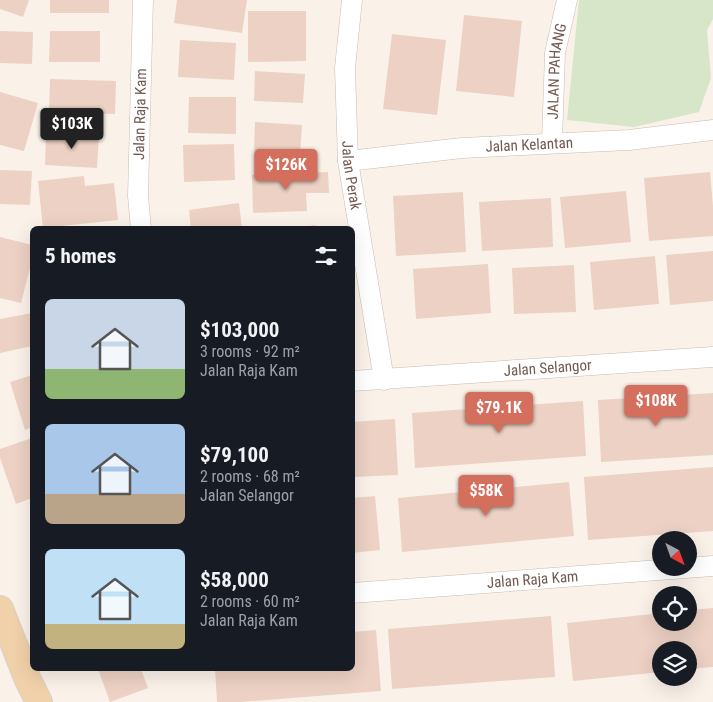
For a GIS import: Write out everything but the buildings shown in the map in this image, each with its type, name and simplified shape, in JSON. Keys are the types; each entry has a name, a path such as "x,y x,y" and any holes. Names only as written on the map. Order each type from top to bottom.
{"main road":[{"path":"0,609 28,680 40,702"}],"street":[{"name":"Jalan Raja Kam","path":"141,226 138,196 143,0"},
{"name":"Jalan Perak","path":"352,0 345,68 348,161 384,380"},
{"name":"JALAN PAHANG","path":"552,142 555,53 567,0"},
{"name":"Jalan Kelantan","path":"348,161 462,148 552,142 629,140 713,130"},
{"name":"Jalan Selangor","path":"355,381 713,357"},
{"name":"Jalan Raja Kam","path":"355,592 713,566"}],"green space":[{"path":"579,0 713,0 713,19 707,30 711,78 699,112 634,127 567,120"}]}
